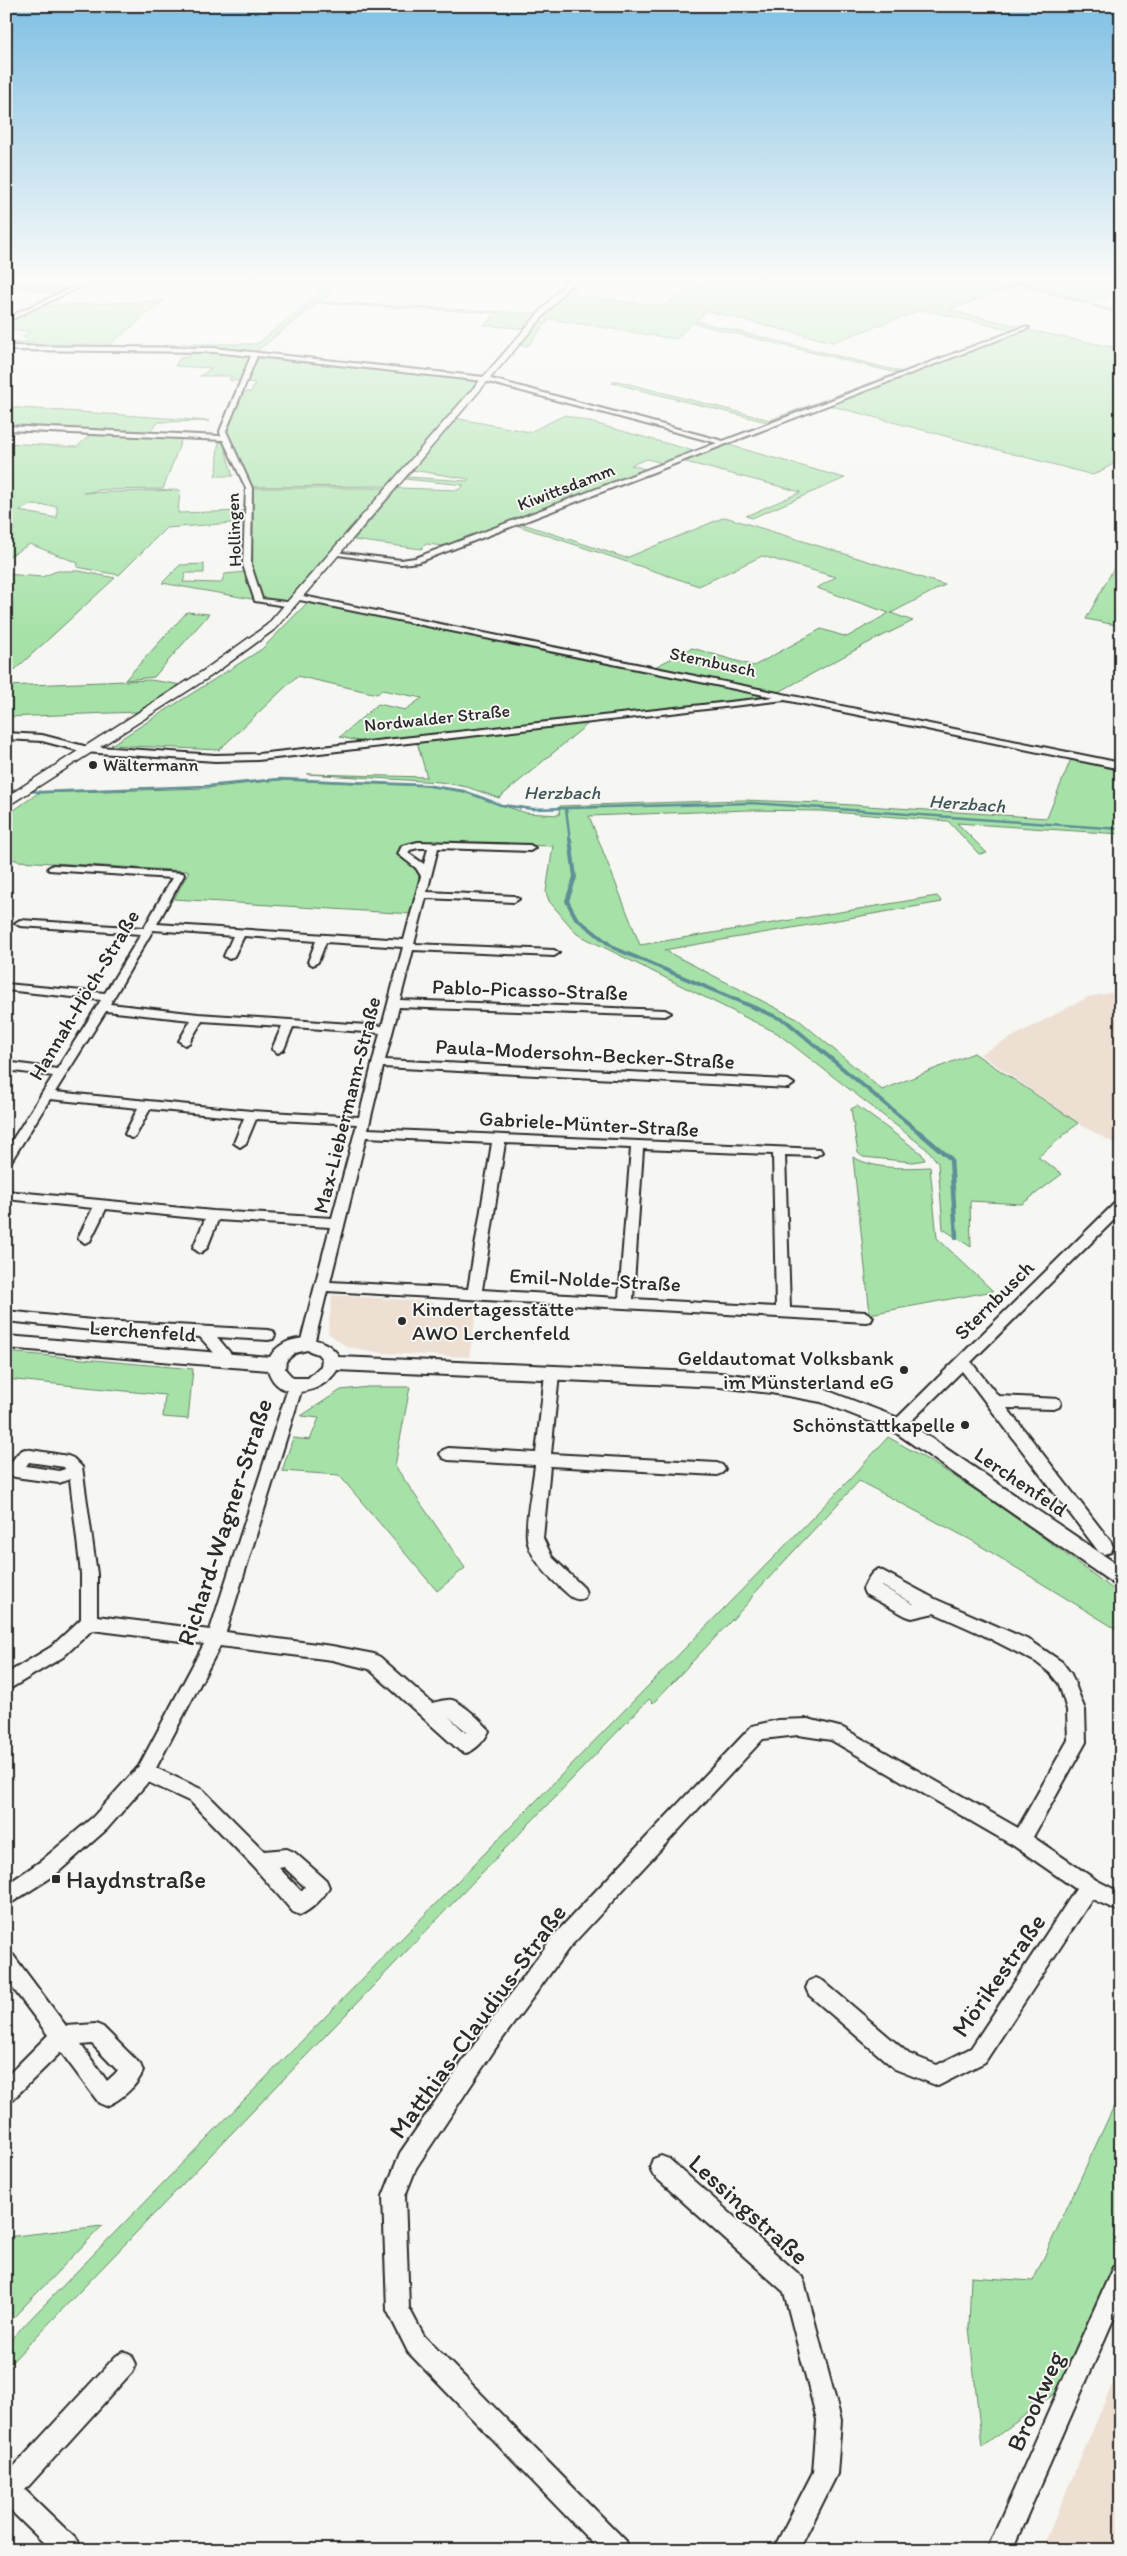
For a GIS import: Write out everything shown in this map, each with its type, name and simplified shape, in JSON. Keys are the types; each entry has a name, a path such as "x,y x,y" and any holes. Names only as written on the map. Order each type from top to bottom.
{"main road":[{"path":"6,803 84,749 245,648 271,626 470,395"}],"street":[{"path":"6,428 225,438 223,431 238,395"},
{"path":"545,395 724,443"},
{"name":"Kiwittsdamm","path":"335,554 401,562 416,560 849,395"},
{"name":"Hollingen","path":"225,438 249,488 247,565 259,601 294,601"},
{"name":"Sternbusch","path":"294,601 794,698 1121,766"},
{"name":"Nordwalder Straße","path":"6,736 42,738 84,749 215,758 258,757 794,698"},
{"path":"426,876 420,866 403,854 406,848 418,845 434,845 530,848"},
{"name":"Max-Liebermann-Straße","path":"307,1344 434,845"},
{"name":"Hannah-Höch-Straße","path":"6,1160 105,1002 179,875 53,868"},
{"path":"421,895 514,899"},
{"path":"20,923 240,933 408,946 554,953"},
{"path":"229,956 240,933"},
{"path":"313,962 322,939"},
{"path":"6,987 198,1017 387,1030"},
{"name":"Pablo-Picasso-Straße","path":"394,1003 665,1013"},
{"path":"184,1042 198,1017"},
{"path":"278,1049 289,1024"},
{"name":"Paula-Modersohn-Becker-Straße","path":"379,1063 788,1084"},
{"path":"6,1066 61,1073"},
{"name":"Gabriele-Münter-Straße","path":"46,1095 499,1139 779,1152 816,1152"},
{"path":"131,1134 146,1105"},
{"path":"240,1143 251,1115"},
{"path":"474,1294 499,1139"},
{"path":"626,1303 637,1146"},
{"path":"779,1152 783,1311"},
{"path":"6,1195 213,1215 338,1223"},
{"path":"85,1238 101,1205"},
{"name":"Sternbusch","path":"898,1425 1121,1206"},
{"path":"200,1248 213,1215"},
{"name":"Emil-Nolde-Straße","path":"322,1286 866,1317"},
{"path":"6,1316 102,1326 268,1335"},
{"path":"205,1333 229,1360"},
{"name":"Lerchenfeld","path":"6,1342 276,1364"},
{"path":"307,1344 325,1349 332,1363 324,1377 311,1384 296,1385 280,1378 276,1364 283,1352 290,1348 307,1344"},
{"path":"963,1362 996,1402 1105,1547"},
{"name":"Lerchenfeld","path":"332,1363 720,1380 771,1386 823,1396 898,1425 1121,1578"},
{"path":"552,1374 535,1538 539,1552 578,1593"},
{"name":"Richard-Wagner-Straße","path":"6,1897 48,1868 100,1823 145,1772 216,1637 296,1385"},
{"path":"996,1402 1054,1403"},
{"path":"448,1454 717,1469"},
{"path":"6,1683 57,1652 89,1622 89,1574 77,1471"},
{"path":"935,1606 1022,1645 1049,1661 1065,1679 1080,1724 1077,1742 1021,1840"},
{"path":"89,1622 332,1653 374,1662 430,1710"},
{"name":"Matthias-Claudius-Straße","path":"617,2550 416,2344 398,2310 394,2196 408,2161 488,2042 561,1942 758,1732 795,1725 828,1730 1021,1840 1090,1887 1121,1903"},
{"path":"145,1772 197,1796 260,1860"},
{"name":"Mörikestraße","path":"816,1988 902,2062 938,2076 978,2055 1090,1887"},
{"path":"6,1962 62,2036 6,2092"},
{"name":"Lessingstraße","path":"661,2167 794,2285 830,2420 825,2474 785,2550"},
{"name":"Brookweg","path":"999,2550 1121,2275"},
{"path":"69,2550 7,2492 124,2364"}],"shaded area":[{"path":"1121,991 1121,1147 1079,1124 980,1054 1088,997"},
{"name":"Kindertagesstätte AWO Lerchenfeld","path":"332,1295 434,1302 434,1307 477,1309 469,1357 383,1353 347,1347 328,1333"},
{"path":"1121,2364 1121,2550 1042,2550 1060,2506"}],"green space":[{"path":"241,395 468,395 390,486 251,487 225,430"},
{"path":"661,395 673,395 770,420 837,395 846,395 771,423"},
{"path":"854,395 1121,395 1121,460 1093,475 828,405"},
{"path":"6,407 209,421 159,422 146,434 6,427"},
{"path":"565,415 697,452 666,464 647,459 631,465 649,470 445,546 426,544 421,549 354,540 398,488 458,490 464,485 405,479 407,477 467,481 469,479 412,470 454,418 530,432"},
{"path":"91,434 182,438 163,489 101,490 83,493 180,490 178,513 246,511 246,522 166,528 119,575 77,567 78,563 30,544 6,558 8,529 6,443 77,447","holes":["30,505 57,506 57,518 19,511"]},
{"path":"219,442 223,442 233,476 215,476 218,466"},
{"path":"725,444 845,478 752,518 746,516 801,492 682,461"},
{"path":"251,488 389,488 288,604 262,600 249,565"},
{"path":"725,517 945,585 891,613 913,621 866,644 779,692 655,667 692,648 754,666 821,629 847,637 889,613 817,588 836,577 762,556 699,586 516,525 520,523 626,558"},
{"path":"1121,555 1121,626 1086,619"},
{"path":"204,564 204,573 186,573 183,582 221,583 225,574 246,572 257,600 162,583 180,565"},
{"path":"57,571 79,571 115,578 6,678 6,574 42,577"},
{"path":"309,601 780,697 368,743 340,737 378,704 405,710 422,698 382,690 377,694 297,676 219,750 111,745 262,649"},
{"path":"187,612 209,614 154,677 125,680"},
{"path":"150,680 182,685 137,712 6,717 6,686"},
{"path":"590,722 499,798 467,787 440,782 307,774 427,777 417,742"},
{"path":"1071,759 1121,769 1121,834 957,823 987,853 979,854 948,821 820,811 748,810 589,816 640,945 937,896 942,902 664,950 799,1020 882,1090 974,1053 1078,1123 1038,1157 1062,1174 1022,1204 970,1201 971,1247 943,1229 938,1163 929,1151 777,1033 577,934 549,901 546,892 553,846 415,842 401,847 398,855 408,862 420,880 412,914 174,899 189,871 18,861 6,856 6,816 38,793 207,788 279,780 425,786 463,792 526,813 559,815 560,806 743,800 822,803 1047,818"},
{"path":"857,1106 921,1153 925,1160 913,1162 863,1157 858,1153 851,1109"},
{"path":"853,1157 881,1166 900,1168 930,1167 937,1238 993,1291 870,1314"},
{"path":"6,1352 193,1369 188,1419 163,1417 165,1395 6,1379"},
{"path":"368,1387 410,1387 395,1466 465,1568 437,1591 339,1475 282,1471 293,1438 310,1440 319,1418 301,1416 341,1390"},
{"path":"888,1437 919,1454 978,1492 1121,1595 1121,1632 971,1540 859,1481 753,1595 748,1603 653,1703 649,1699 6,2368 6,2344 852,1477"},
{"path":"1121,2091 1121,2275 1076,2378 982,2447 969,2327 971,2277 1033,2281"},
{"path":"102,2226 6,2325 6,2237"}],"waterway":[{"name":"Herzbach","path":"6,516 13,529 6,538"},
{"name":"Herzbach","path":"6,789 41,792 207,786 280,779 424,785 464,791 501,805 533,809 751,803 1121,829"},
{"path":"566,809 570,840"},
{"path":"570,839 575,877 567,901 576,918 614,948 786,1021 921,1134"},
{"path":"919,1132 951,1159 956,1237"}],"place":[{"name":"Wältermann","path":"93,765"},
{"name":"Kindertagesstätte AWO Lerchenfeld","path":"402,1321"},
{"name":"Geldautomat Volksbank im Münsterland eG","path":"904,1370"},
{"name":"Schönstattkapelle","path":"965,1425"},
{"name":"Haydnstraße","path":"56,1879"}]}
